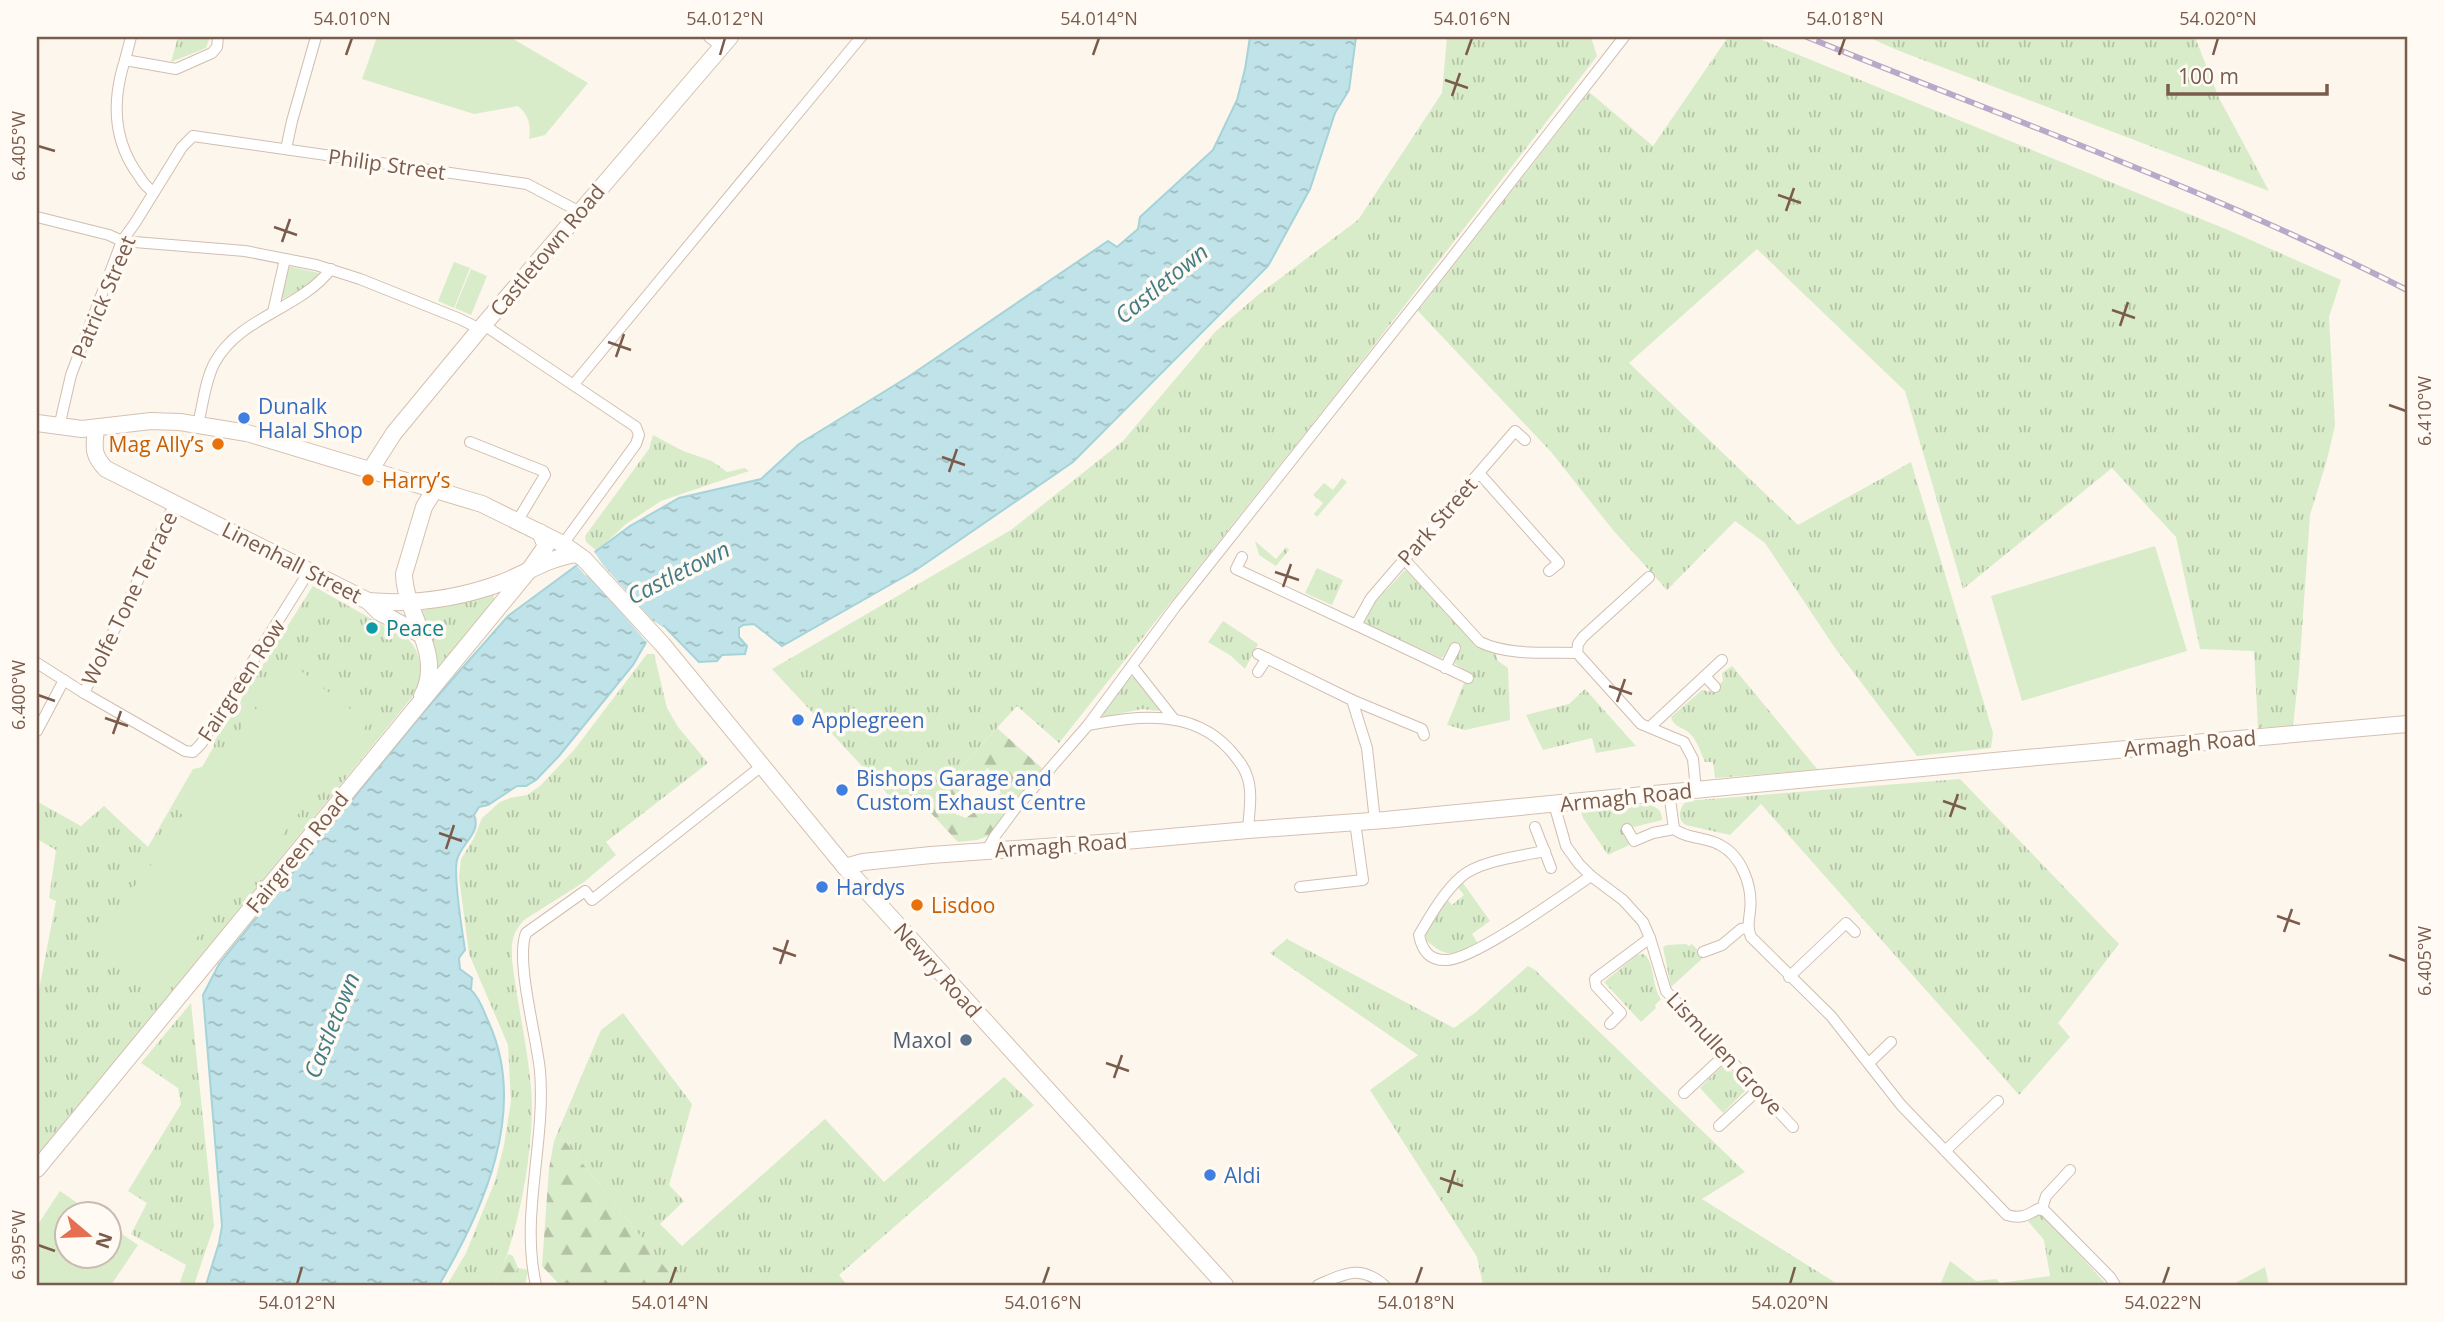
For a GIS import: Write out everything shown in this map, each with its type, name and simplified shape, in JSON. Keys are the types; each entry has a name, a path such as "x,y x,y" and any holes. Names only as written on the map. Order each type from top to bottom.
{"main road":[{"name":"Castletown Road","path":"371,469 394,433 720,40"},
{"name":"Newry Road","path":"37,423 59,427 96,428 151,421 198,424 247,433 482,504 563,544 580,557 663,645 845,867 1224,1285"},
{"name":"Linenhall Street","path":"96,428 95,454 106,469 368,601 410,602 444,599 502,582 530,569"},
{"path":"416,708 427,688 430,666 428,649 420,634 404,583 406,563 424,506 435,489"},
{"name":"Fairgreen Road","path":"37,1168 530,569 546,546 540,532"},
{"path":"530,569 554,559 580,557"},
{"path":"368,601 379,612 420,634"},
{"name":"Armagh Road","path":"845,867 873,861 987,850 1375,821 2407,724"}],"street":[{"path":"131,37 116,100 119,136 135,171 148,189 154,192"},
{"path":"125,60 176,69 212,53 217,47 218,37"},
{"path":"286,149 316,37"},
{"path":"574,384 861,37"},
{"path":"987,850 1015,809 1088,725 1176,606 1624,37"},
{"name":"Philip Street","path":"188,139 200,136 527,184 580,212"},
{"name":"Patrick Street","path":"59,427 71,375 122,241 188,139"},
{"path":"37,217 109,234 122,241 246,251 285,258 360,279 482,327 574,384 636,427 639,435 636,444 563,544"},
{"path":"273,312 285,258"},
{"path":"198,424 213,365 224,347 233,337 297,299 331,270"},
{"name":"Park Street","path":"1356,625 1371,598 1515,431 1525,440"},
{"path":"470,442 543,471 545,475 519,520"},
{"path":"1479,473 1559,563 1549,571"},
{"name":"Wolfe Tone Terrace","path":"84,693 175,503"},
{"path":"1242,557 1236,569 1468,678"},
{"path":"1404,559 1479,642 1491,648 1519,652 1577,653 1641,724 1684,742 1693,759 1696,790"},
{"name":"Fairgreen Row","path":"84,693 185,751 193,752 201,744 308,573"},
{"path":"1577,653 1578,644 1583,637 1649,577"},
{"path":"1445,667 1455,648"},
{"path":"1258,673 1263,656 1352,700 1422,729 1424,735"},
{"path":"1650,727 1722,660"},
{"path":"37,663 84,693"},
{"path":"1132,666 1173,718"},
{"path":"1705,676 1715,687"},
{"path":"37,731 64,680"},
{"path":"1352,700 1367,748 1375,821"},
{"path":"1088,725 1133,717 1173,718 1195,726 1223,743 1248,777 1248,830"},
{"path":"537,1285 530,1245 542,1107 540,1069 521,954 522,942 526,933 585,891 592,900 763,765"},
{"path":"1669,792 1674,830"},
{"name":"Lismullen Grove","path":"1555,804 1566,846 1591,876 1623,900 1643,922 1665,991 1793,1127"},
{"path":"1300,887 1363,880 1355,822"},
{"path":"1535,827 1551,868"},
{"path":"1628,828 1634,841 1653,833 1674,830 1681,835 1719,844 1735,857 1749,886 1751,909 1747,928 1751,937 1831,1016 1900,1105 2007,1216 2024,1217 2042,1209 2046,1196 2070,1170"},
{"path":"1545,851 1489,864 1462,876 1436,906 1419,935 1422,949 1432,958 1444,961 1472,954 1591,876"},
{"path":"1789,977 1846,923 1855,932"},
{"path":"1703,952 1722,945 1741,929 1747,928"},
{"path":"1609,1024 1621,1013 1596,986 1595,979 1650,939"},
{"path":"1869,1063 1891,1042"},
{"path":"1684,1093 1726,1054"},
{"path":"1719,1126 1759,1089"},
{"path":"1945,1152 1998,1101"},
{"path":"2042,1209 2052,1216 2115,1285"},
{"path":"1318,1285 1359,1272 1373,1276 1384,1285"}],"green space":[{"path":"178,37 210,37 206,48 171,62"},
{"path":"377,37 510,37 588,83 545,135 529,139 528,121 518,106 474,114 362,79"},
{"path":"1447,37 1591,37 1597,56 1341,388 1059,743 1017,706 939,791 886,792 772,669 1011,530 1123,441 1215,332 1258,295 1358,220 1442,93"},
{"path":"1728,37 1755,37 2228,230 2341,280 2329,317 2335,425 2310,515 2293,726 2258,728 2254,651 2200,649 2176,537 2112,468 1963,589 1905,391 1757,249 1629,363 1798,525 1911,462 1993,733 1991,748 1917,756 1835,648 1765,543 1735,521 1667,590 1613,530 1552,453 1418,311 1589,92 1653,146"},
{"path":"1868,37 2195,37 2219,98 2269,191 1897,50"},
{"path":"454,262 470,268 454,308 438,301"},
{"path":"287,266 319,273 313,283 279,301"},
{"path":"471,269 487,276 471,315 455,308"},
{"path":"653,435 683,451 712,461 727,472 745,468 749,471 661,501 626,524 597,551 586,542 585,536 649,449"},
{"path":"1342,478 1347,482 1317,517 1314,514 1323,503 1313,495 1324,483 1333,490"},
{"path":"1255,541 1276,559 1286,547 1289,550 1276,566 1259,555"},
{"path":"2155,546 2187,651 2022,701 1991,596"},
{"path":"1317,568 1343,580 1332,605 1305,593"},
{"path":"1405,570 1478,647 1495,653 1498,661 1508,668 1510,720 1465,730 1447,725 1468,673 1454,663 1458,649 1450,645 1441,658 1367,625 1365,613"},
{"path":"313,586 409,640 417,652 420,664 417,691 37,1157 37,1000 56,901 49,898 56,850 37,839 37,804 38,802 81,826 104,806 148,847 193,769 202,767 215,740"},
{"path":"494,594 494,599 433,682 420,611"},
{"path":"1223,621 1258,644 1245,669 1231,656 1208,642"},
{"path":"647,654 654,654 667,708 678,727 708,763 606,842 616,855 584,882 524,920 517,929 512,943 512,960 532,1109 524,1189 511,1242 494,1285 447,1285 466,1253 495,1181 511,1101 508,1045 469,954 459,877 461,859 482,818 500,802 527,795 540,786 574,750"},
{"path":"291,663 368,723 255,870 251,868 153,994 89,944 187,819 178,811"},
{"path":"1732,666 1818,770 1715,778 1713,762 1705,762 1694,738 1676,725 1671,717 1702,690 1711,692 1723,681 1722,673"},
{"path":"1130,677 1135,677 1160,708 1159,711 1142,709 1102,716 1101,713"},
{"path":"1585,689 1636,746 1596,753 1592,738 1543,750 1526,715 1569,704"},
{"path":"997,728 1042,768 988,836 977,840 958,842 929,811 894,806 886,792 939,791","holes":["988,768 1001,793 966,818 950,812 953,796"]},
{"path":"1960,779 2119,944 2058,1023 2070,1037 2019,1095 1761,804 1730,835 1686,825 1680,817 1686,801"},
{"path":"1650,805 1659,810 1662,820 1622,830 1629,845 1608,855 1581,811"},
{"path":"1463,883 1490,921 1472,934 1478,944 1456,953 1445,953 1426,940 1426,930 1447,899 1452,905 1464,895 1457,886"},
{"path":"1287,939 1454,1028 1528,966 1535,970 1745,1172 1702,1199 1839,1285 1483,1285 1477,1257 1370,1090 1418,1055 1270,953"},
{"path":"1692,944 1704,957 1671,987 1663,947"},
{"path":"1644,954 1661,999 1655,1005 1656,1008 1641,1022 1604,982 1637,955"},
{"path":"191,1003 214,1226 194,1285 179,1285 186,1265 131,1234 147,1203 128,1191 181,1104 178,1088 141,1063"},
{"path":"623,1013 692,1104 669,1185 684,1201 660,1224 682,1246 825,1119 884,1182 1004,1077 1034,1105 839,1275 847,1285 679,1285 563,1139 554,1141 601,1030"},
{"path":"1722,1066 1736,1074 1747,1089 1723,1113 1700,1088"},
{"path":"563,1139 679,1285 560,1285 542,1266 549,1169 554,1141"},
{"path":"60,1191 73,1200 54,1200"},
{"path":"52,1203 52,1270 121,1270 111,1285 37,1285 37,1226"},
{"path":"2041,1213 2107,1285 1940,1285 1950,1261 1976,1281 1996,1279 2000,1283 2050,1276 2044,1240 2028,1221"},
{"path":"122,1234 138,1245 122,1269"},
{"path":"508,1254 513,1256 518,1268 509,1285 494,1285"},
{"path":"2265,1267 2269,1285 2232,1285"},
{"path":"518,1268 528,1270 525,1285 509,1285"},
{"path":"2056,1271 2097,1285 2051,1285"}],"water":[{"name":"Castletown","path":"1250,37 1356,37 1349,90 1335,113 1310,189 1268,266 1073,462 916,570 782,646 754,624 743,625 739,628 739,637 747,646 745,654 722,655 717,661 699,662 664,626 652,632 633,665 559,756 536,780 526,786 517,786 488,805 479,807 474,815 476,821 473,833 457,860 457,890 465,950 459,958 460,969 472,978 471,990 489,1023 500,1056 504,1090 502,1124 485,1192 439,1285 206,1285 222,1226 203,995 219,964 421,715 508,616 630,526 679,498 761,479 799,444 908,377 1108,241 1117,247 1138,229 1140,217 1213,150 1237,100"}],"pier":[{"path":"593,550 603,565 652,620 665,628 671,638 663,630 655,635 649,645 591,577 585,575 577,566"}],"railway":[{"path":"1807,37 2185,188 2260,220 2407,290"}],"place":[{"name":"Dunalk Halal Shop","path":"244,418"},
{"name":"Mag Ally’s","path":"218,444"},
{"name":"Harry’s","path":"368,480"},
{"name":"Peace","path":"372,628"},
{"name":"Applegreen","path":"798,720"},
{"name":"Bishops Garage and Custom Exhaust Centre","path":"842,790"},
{"name":"Hardys","path":"822,887"},
{"name":"Lisdoo","path":"917,905"},
{"name":"Maxol","path":"966,1040"},
{"name":"Aldi","path":"1210,1175"}]}
